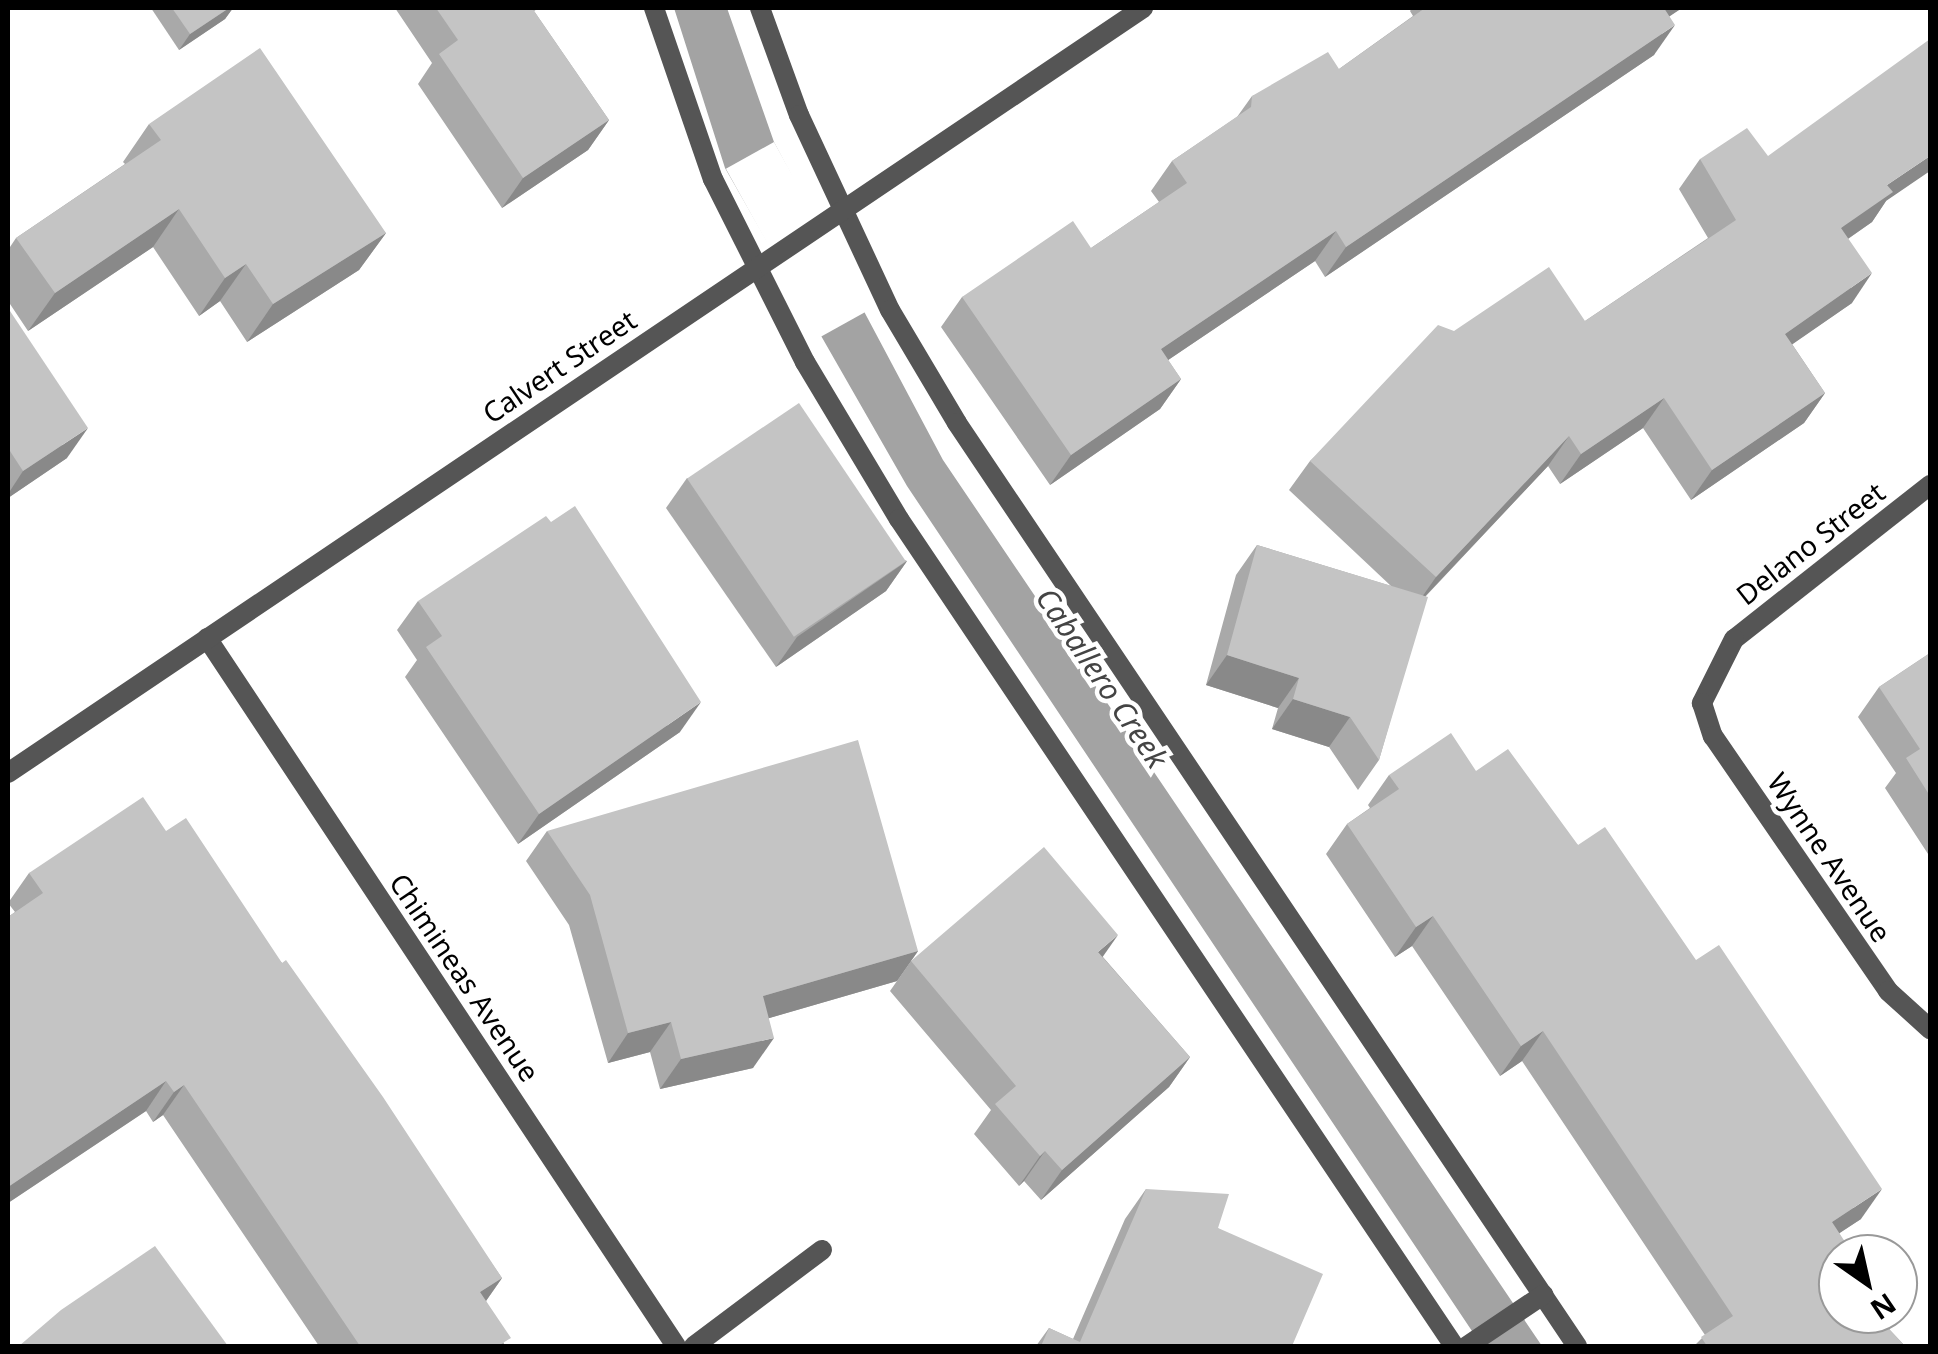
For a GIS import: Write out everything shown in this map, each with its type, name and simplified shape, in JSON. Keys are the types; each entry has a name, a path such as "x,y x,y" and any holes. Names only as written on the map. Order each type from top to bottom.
{"street":[{"path":"654,8 713,179 763,260 899,519 1454,1346"},
{"path":"760,8 799,115 890,310 956,423 1577,1346"},
{"name":"Calvert Street","path":"8,773 843,206 1143,8"},
{"name":"Delano Street","path":"1702,702 1734,639 1930,485"},
{"name":"Chimineas Avenue","path":"207,638 676,1346"},
{"name":"Wynne Avenue","path":"1702,702 1713,736 1888,991 1930,1028"},
{"path":"694,1346 822,1250"},
{"path":"1467,1346 1543,1296"}],"shaded area":[{"path":"674,8 727,8 774,142 943,460 1542,1346 1482,1346 907,486 725,168"}],"pier":[{"path":"774,142 868,311 819,337 726,169"}],"building":[{"path":"172,8 229,8 190,34"},
{"path":"436,8 532,8 609,120 523,178 439,54 458,40"},
{"path":"1425,8 1664,8 1675,25 1346,247 1336,231 1161,349 1181,379 1071,455 962,297 1073,221 1091,248 1187,183 1172,161 1251,107 1252,96 1328,52 1339,69"},
{"path":"1930,39 1930,156 1887,185 1893,192 1841,228 1872,273 1785,334 1825,393 1712,470 1664,398 1581,454 1569,436 1436,577 1310,461 1438,325 1454,331 1549,267 1585,321 1736,220 1700,159 1747,128 1768,156"},
{"path":"260,48 386,233 273,304 246,264 225,278 179,209 55,293 16,238 161,140 149,124"},
{"path":"8,308 88,428 23,471 8,448"},
{"path":"799,403 906,561 794,637 687,478"},
{"path":"575,506 701,702 539,814 426,647 442,636 418,601 546,516 551,522"},
{"path":"1257,545 1428,597 1379,760 1350,717 1293,699 1299,678 1227,655"},
{"path":"1930,653 1930,796 1906,758 1920,749 1879,687"},
{"path":"1451,733 1476,771 1508,749 1578,845 1605,827 1696,960 1719,945 1882,1189 1832,1222 1840,1234 1818,1234 1818,1334 1894,1334 1905,1346 1707,1346 1701,1337 1733,1316 1543,1031 1521,1046 1433,916 1416,927 1347,824 1399,789 1389,775"},
{"path":"858,740 918,951 763,996 774,1038 681,1059 671,1022 628,1033 590,895 547,831"},
{"path":"143,797 166,831 186,818 282,963 286,960 383,1097 502,1278 480,1292 511,1338 498,1346 360,1346 184,1085 174,1092 166,1081 8,1187 8,917 43,893 29,873"},
{"path":"1044,847 1118,935 1098,952 1190,1057 1062,1170 1045,1151 1040,1156 995,1104 1016,1086 911,961"},
{"path":"1146,1189 1229,1194 1218,1228 1323,1274 1292,1346 1041,1346 1049,1328 1080,1342"},
{"path":"155,1246 228,1346 19,1346 61,1310"}],"water label":[{"name":"Caballero Creek","path":"1102,678"}]}
